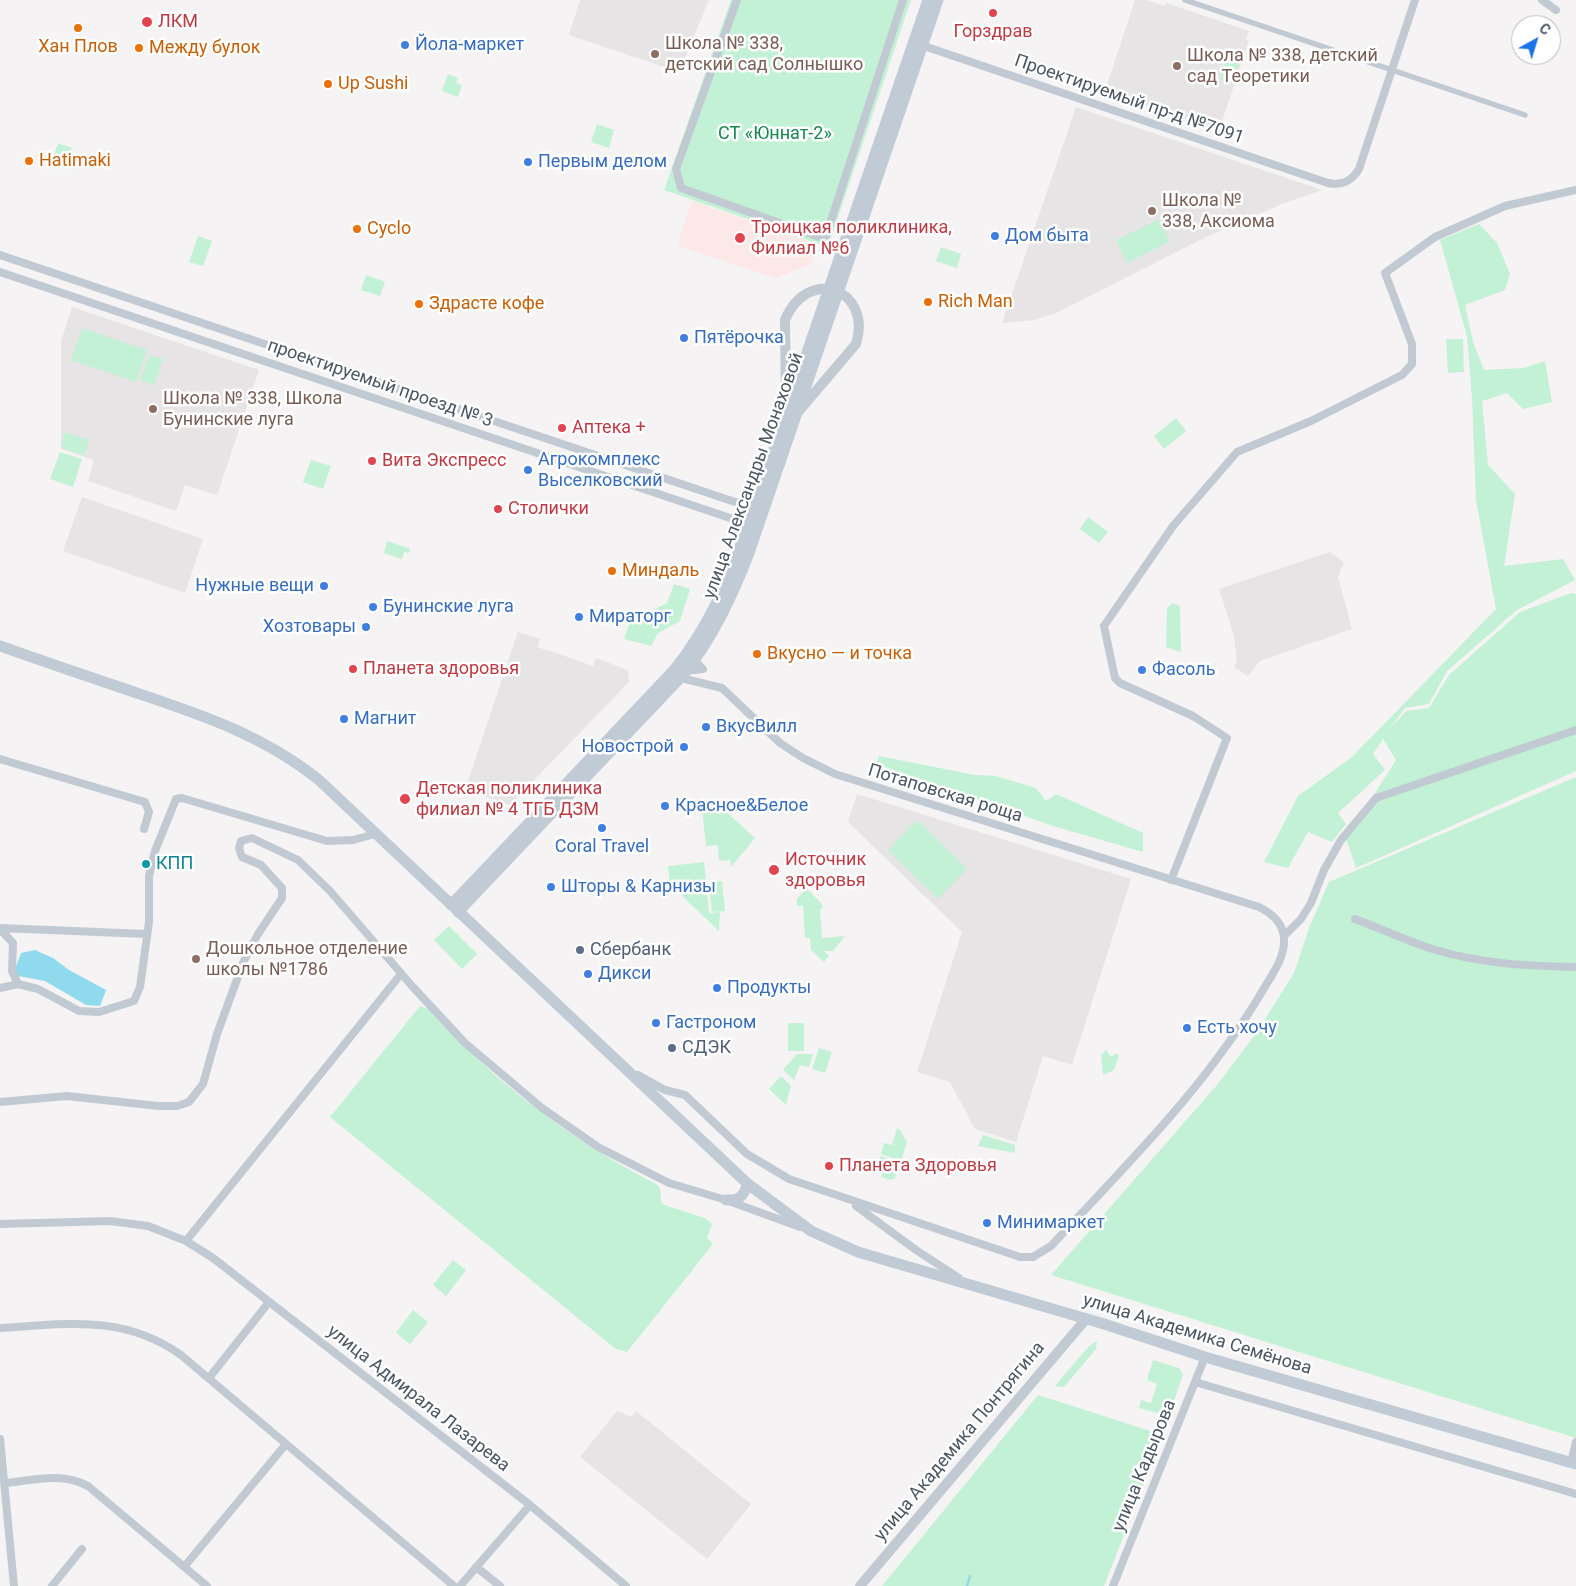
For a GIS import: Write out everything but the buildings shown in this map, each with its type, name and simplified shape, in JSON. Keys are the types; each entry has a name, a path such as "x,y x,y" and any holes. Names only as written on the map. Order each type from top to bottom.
{"main road":[{"name":"улица Александры Монаховой","path":"454,908 650,696 691,657 715,630 736,587 791,414 928,0"},
{"name":"улица Александры Монаховой","path":"833,290 938,0"},
{"name":"улица Александры Монаховой","path":"691,657 722,594 791,414"},
{"name":"улица Академика Семёнова","path":"0,646 185,709 269,745 319,780 748,1184 811,1231 858,1252 1086,1319 1205,1357 1574,1463"},
{"path":"726,1200 735,1201 744,1194 748,1184"}],"street":[{"path":"737,0 676,170 681,188 825,239 903,0"},
{"path":"1185,0 1525,115"},
{"path":"1392,70 1415,0"},
{"path":"1542,0 1556,10"},
{"name":"Проектируемый пр-д №7091","path":"921,45 1328,183 1346,182 1356,173 1392,70"},
{"path":"1171,880 1227,738 1193,716 1120,683 1115,678 1104,626 1174,526 1237,452 1311,421 1402,374 1412,364 1412,344 1385,273 1435,237 1505,206 1576,190"},
{"name":"проектируемый проезд № 3","path":"0,254 735,502 748,503 758,496"},
{"name":"проектируемый проезд № 3","path":"0,272 730,518 742,527 745,533"},
{"path":"833,290 852,303 857,311 860,332 856,344 791,414 785,320 790,309 800,297 809,292 833,290"},
{"name":"Потаповская роща","path":"691,657 703,669 665,674 722,688 780,743 823,769 857,782 1264,910 1280,924 1284,936"},
{"path":"618,1062 655,1085 685,1095 758,1162 797,1183 1020,1257 1034,1257 1043,1252 1163,1126 1204,1078 1242,1024 1275,969 1284,949 1284,936 1301,919 1342,840 1376,798 1576,730"},
{"path":"0,759 145,802 149,812 144,829"},
{"path":"0,988 18,984 38,989 79,1011 99,1012 134,1002 140,987 149,922 149,876 155,851 174,801 178,798 327,842 342,842 375,834"},
{"name":"улица Академика Семёнова","path":"0,1102 67,1096 158,1106 177,1106 189,1102 203,1084 217,1034 243,962 258,934 282,898 282,888 261,866 242,857 239,848 241,841 252,838 298,860 330,891 401,974 465,1043 542,1108 598,1147 639,1169 688,1191 726,1200 811,1231"},
{"path":"1355,918 1436,950 1476,959 1524,966 1576,967"},
{"path":"0,929 146,934"},
{"path":"0,929 13,943 12,971 18,984"},
{"path":"186,1241 401,974"},
{"path":"847,1200 950,1273 986,1290"},
{"path":"894,1232 891,1224 895,1218 901,1218"},
{"name":"улица Адмирала Лазарева","path":"0,1224 110,1221 148,1226 186,1241 269,1302 530,1505 626,1586"},
{"path":"209,1378 269,1302"},
{"name":"улица Академика Понтрягина","path":"860,1586 1086,1319"},
{"path":"0,1328 94,1323 138,1332 164,1343 209,1378 454,1586"},
{"name":"улица Кадырова","path":"1113,1586 1205,1357"},
{"path":"1195,1382 1576,1494"},
{"path":"0,1439 6,1483 14,1586"},
{"path":"1574,1463 1576,1442"},
{"path":"184,1567 286,1444"},
{"path":"6,1483 64,1477 88,1486 208,1586"},
{"path":"460,1586 530,1505"},
{"path":"52,1586 82,1549"},
{"path":"476,1567 500,1586"}],"shaded area":[{"name":"Школа № 338, детский сад Солнышко","path":"580,0 709,0 679,72 569,35"},
{"name":"Школа № 338, детский сад Теоретики","path":"1135,0 1147,0 1165,6 1166,3 1249,31 1246,40 1249,41 1219,130 1105,91"},
{"name":"Школа № 338, Аксиома","path":"1076,107 1322,190 1282,204 1206,237 1054,314 1034,320 1002,323"},
{"name":"Троицкая поликлиника, Филиал №6","path":"692,201 818,244 811,264 776,278 677,245"},
{"name":"Школа № 338, Школа Бунинские луга","path":"72,307 259,370 217,495 185,485 176,511 88,481 94,460 61,449 61,341"},
{"path":"82,497 203,539 185,593 63,551"},
{"path":"1330,552 1344,562 1338,577 1352,629 1260,661 1248,676 1234,667 1237,661 1234,636 1219,589"},
{"path":"518,632 540,639 537,647 593,666 596,658 628,670 629,682 510,805 465,790"},
{"path":"857,794 1131,879 1072,1065 1043,1056 1016,1142 975,1129 950,1082 917,1072 962,932 848,822"},
{"path":"617,1411 631,1417 636,1411 751,1504 707,1559 580,1457"}],"green space":[{"name":"СТ «Юннат-2»","path":"731,0 911,0 828,247 664,190"},
{"path":"1228,56 1240,60 1232,83 1220,79"},
{"path":"448,74 458,78 456,83 462,85 458,97 442,91"},
{"path":"597,124 614,130 609,148 591,142"},
{"path":"58,143 72,148 65,169 51,164"},
{"path":"1159,219 1170,241 1127,263 1116,240"},
{"path":"1479,224 1497,243 1510,274 1505,290 1465,305 1473,342 1484,370 1523,368 1545,361 1552,402 1523,409 1507,393 1482,401 1488,465 1515,494 1504,566 1563,559 1575,580 1517,610 1447,671 1429,704 1405,708 1389,730 1406,711 1429,708 1449,675 1520,612 1571,593 1576,594 1576,771 1356,868 1346,839 1396,760 1383,739 1373,754 1385,770 1338,813 1346,824 1332,842 1308,832 1288,868 1264,862 1298,796 1352,757 1496,609 1476,500 1472,398 1467,336 1440,240"},
{"path":"198,236 212,241 203,266 189,262"},
{"path":"941,247 961,254 957,268 936,261"},
{"path":"366,275 385,282 380,296 361,290"},
{"path":"82,328 147,350 136,382 71,360"},
{"path":"1446,339 1463,339 1464,372 1448,373"},
{"path":"149,355 163,359 154,385 140,380"},
{"path":"1176,418 1186,431 1164,449 1154,436"},
{"path":"64,432 89,440 84,455 62,448"},
{"path":"60,452 82,459 73,487 50,479"},
{"path":"311,460 331,466 323,489 303,482"},
{"path":"1088,517 1108,532 1099,543 1080,529"},
{"path":"387,541 410,549 409,553 404,552 402,559 384,553"},
{"path":"674,584 690,589 680,621 658,633 651,646 624,639 630,622 667,603"},
{"path":"1173,603 1180,606 1181,652 1166,647 1167,608"},
{"path":"879,756 975,775 996,776 1036,788 1046,801 1056,794 1143,833 1143,852 1053,826 876,764"},
{"path":"1576,777 1576,1438 1051,1275 1217,1085 1257,1032 1294,973 1309,928 1329,882"},
{"path":"711,798 755,838 731,867 730,860 719,861 718,845 706,846 702,808"},
{"path":"917,820 967,869 938,899 888,850"},
{"path":"704,862 706,880 670,884 668,866"},
{"path":"706,881 709,913 720,912 719,931 676,890 676,885"},
{"path":"722,881 725,911 712,912 709,883"},
{"path":"806,888 822,904 823,908 820,909 822,938 845,936 833,951 824,951 829,956 824,962 811,950 810,938 805,938 803,906 797,906 797,899"},
{"path":"449,926 477,954 462,969 434,940"},
{"path":"420,1006 428,1009 479,1061 534,1107 593,1148 656,1184 660,1188 661,1202 664,1205 705,1218 712,1224 707,1238 713,1244 627,1352 616,1349 330,1117"},
{"path":"788,1023 804,1023 804,1051 788,1051"},
{"path":"819,1048 832,1052 825,1073 812,1069"},
{"path":"1106,1050 1111,1057 1116,1053 1119,1056 1114,1070 1103,1075 1101,1055"},
{"path":"797,1054 813,1054 809,1067 800,1065 794,1080 783,1070"},
{"path":"781,1076 791,1086 786,1105 769,1089"},
{"path":"897,1128 907,1142 901,1161 881,1154 884,1143 892,1145"},
{"path":"983,1135 1015,1145 1015,1153 978,1146"},
{"path":"880,1156 900,1162 895,1178 891,1180 881,1177 882,1174 875,1172"},
{"path":"453,1260 466,1270 446,1296 433,1285"},
{"path":"413,1310 428,1322 410,1344 396,1333"},
{"path":"1097,1341 1096,1349 1064,1387 1055,1386 1089,1346"},
{"path":"1153,1360 1179,1368 1183,1374 1171,1410 1165,1415 1139,1408 1141,1400 1151,1403 1157,1384 1147,1380"},
{"path":"1038,1395 1163,1435 1104,1586 882,1586"}],"water":[{"path":"35,950 53,958 69,970 106,990 100,1006 86,1005 45,981 18,976 15,969 21,953"}],"waterway":[{"path":"967,1586 970,1576"}],"place":[{"name":"Горздрав","path":"993,13"},
{"name":"ЛКМ","path":"147,22"},
{"name":"Хан Плов","path":"78,28"},
{"name":"Йола-маркет","path":"405,45"},
{"name":"Между булок","path":"139,48"},
{"name":"Школа № 338, детский сад Солнышко","path":"655,54"},
{"name":"Школа № 338, детский сад Теоретики","path":"1177,66"},
{"name":"Up Sushi","path":"328,84"},
{"name":"Hatimaki","path":"29,161"},
{"name":"Первым делом","path":"528,162"},
{"name":"Школа № 338, Аксиома","path":"1152,211"},
{"name":"Cyclo","path":"357,229"},
{"name":"Дом быта","path":"995,236"},
{"name":"Троицкая поликлиника, Филиал №6","path":"740,238"},
{"name":"Rich Man","path":"928,302"},
{"name":"Здрасте кофе","path":"419,304"},
{"name":"Пятёрочка","path":"684,338"},
{"name":"Школа № 338, Школа Бунинские луга","path":"153,409"},
{"name":"Аптека +","path":"562,428"},
{"name":"Вита Экспресс","path":"372,461"},
{"name":"Агрокомплекс Выселковский","path":"528,470"},
{"name":"Столички","path":"498,509"},
{"name":"Миндаль","path":"612,571"},
{"name":"Нужные вещи","path":"324,586"},
{"name":"Бунинские луга","path":"373,607"},
{"name":"Мираторг","path":"579,617"},
{"name":"Хозтовары","path":"366,627"},
{"name":"Вкусно — и точка","path":"757,654"},
{"name":"Планета здоровья","path":"353,669"},
{"name":"Фасоль","path":"1142,670"},
{"name":"Магнит","path":"344,719"},
{"name":"ВкусВилл","path":"706,727"},
{"name":"Новострой","path":"684,747"},
{"name":"Детская поликлиника филиал № 4 ТГБ ДЗМ","path":"405,799"},
{"name":"Красное&Белое","path":"665,806"},
{"name":"Coral Travel","path":"602,828"},
{"name":"КПП","path":"146,864"},
{"name":"Источник здоровья","path":"774,870"},
{"name":"Шторы & Карнизы","path":"551,887"},
{"name":"Сбербанк","path":"580,950"},
{"name":"Дошкольное отделение школы №1786","path":"196,959"},
{"name":"Дикси","path":"588,974"},
{"name":"Продукты","path":"717,988"},
{"name":"Гастроном","path":"656,1023"},
{"name":"Есть хочу","path":"1187,1028"},
{"name":"СДЭК","path":"672,1048"},
{"name":"Планета Здоровья","path":"829,1166"},
{"name":"Минимаркет","path":"987,1223"}]}
